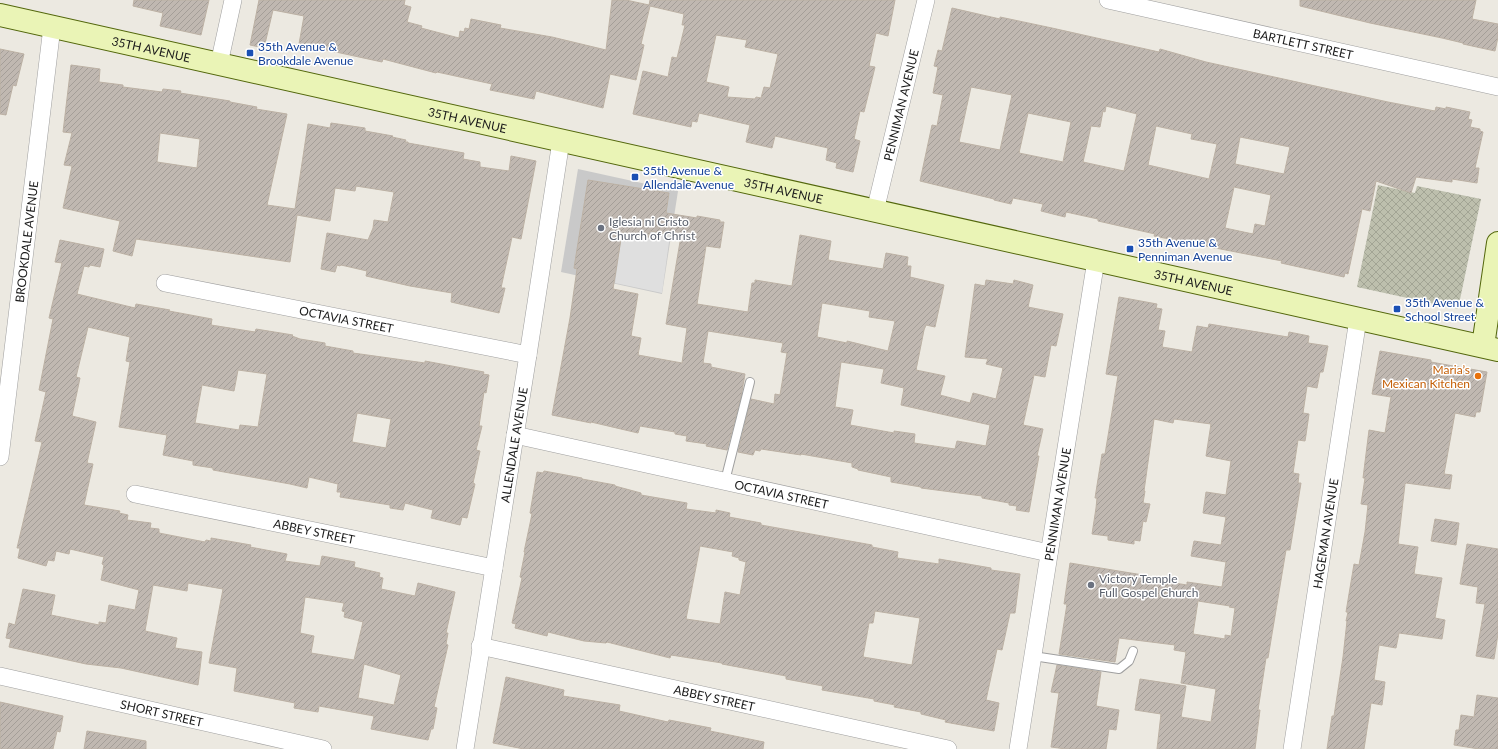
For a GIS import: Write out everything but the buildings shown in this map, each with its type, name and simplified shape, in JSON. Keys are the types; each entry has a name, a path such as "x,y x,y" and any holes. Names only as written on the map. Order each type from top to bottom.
{"main road":[{"name":"35TH AVENUE","path":"0,15 1490,348"},
{"path":"1490,348 1498,243"}],"street":[{"path":"219,64 233,0"},
{"name":"PENNIMAN AVENUE","path":"875,211 926,0"},
{"name":"BARTLETT STREET","path":"1108,0 1498,87"},
{"name":"BROOKDALE AVENUE","path":"0,457 52,27"},
{"name":"ALLENDALE AVENUE","path":"465,749 480,646 494,568 561,141"},
{"name":"PENNIMAN AVENUE","path":"1018,749 1096,260"},
{"name":"OCTAVIA STREET","path":"165,283 528,355"},
{"name":"HAGEMAN AVENUE","path":"1292,749 1358,319"},
{"name":"OCTAVIA STREET","path":"515,435 1049,553"},
{"name":"ABBEY STREET","path":"135,494 494,568"},
{"name":"ABBEY STREET","path":"480,646 948,749"},
{"name":"SHORT STREET","path":"0,676 323,749"}],"lane":[{"path":"725,481 750,382"},
{"path":"1033,656 1119,669 1126,666 1133,650"}],"shaded area":[{"path":"578,169 678,191 662,294 561,272"},
{"path":"1378,185 1415,193 1417,186 1481,199 1458,309 1357,287"},
{"path":"651,232 670,235 662,293 615,283 622,233 650,238"}],"place":[{"name":"35th Avenue & Brookdale Avenue","path":"250,53"},
{"name":"35th Avenue & Allendale Avenue","path":"635,177"},
{"name":"Iglesia ni Cristo Church of Christ","path":"601,228"},
{"name":"35th Avenue & Penniman Avenue","path":"1130,249"},
{"name":"35th Avenue & School Street","path":"1397,309"},
{"name":"Maria’s Mexican Kitchen","path":"1478,376"},
{"name":"Victory Temple Full Gospel Church","path":"1091,585"}]}
